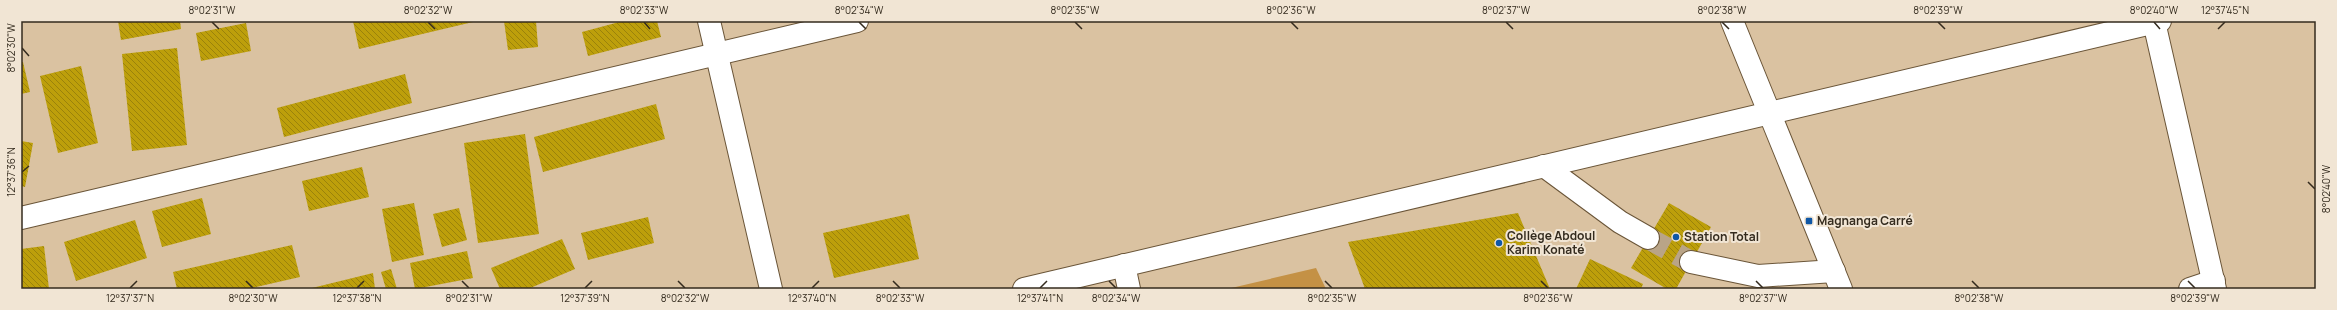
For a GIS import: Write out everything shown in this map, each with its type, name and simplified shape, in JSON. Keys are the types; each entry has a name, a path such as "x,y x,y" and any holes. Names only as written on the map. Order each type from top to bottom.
{"street":[{"path":"709,21 771,289"},
{"path":"21,218 857,21"},
{"path":"1691,262 1758,276 1838,280 1732,21"},
{"path":"1024,289 2157,22 2214,285 2190,289"},
{"path":"1544,166 1620,222 1648,238"},
{"path":"1124,265 1129,289"}],"shaded area":[{"path":"1316,268 1326,289 1227,289"}],"building":[{"path":"118,21 180,21 181,29 121,40"},
{"path":"353,21 473,21 473,22 359,49"},
{"path":"504,21 536,21 538,47 508,50"},
{"path":"623,21 657,21 661,37 588,56 582,32"},
{"path":"246,23 251,51 201,61 196,33"},
{"path":"177,48 187,145 132,151 122,54"},
{"path":"21,62 23,62 30,92 21,94"},
{"path":"81,66 98,143 58,153 40,76"},
{"path":"405,74 412,103 284,137 277,108"},
{"path":"656,104 665,139 543,172 534,137"},
{"path":"525,134 539,234 478,243 464,143"},
{"path":"21,141 33,143 25,187 21,186"},
{"path":"362,167 369,197 309,211 302,181"},
{"path":"202,198 211,234 162,247 152,211"},
{"path":"414,203 424,255 392,262 382,209"},
{"path":"1669,203 1711,227 1676,289 1667,289 1631,268"},
{"path":"459,208 467,240 442,247 433,214"},
{"path":"1518,213 1550,289 1365,289 1348,242"},
{"path":"909,214 919,259 834,278 823,233"},
{"path":"648,217 654,243 588,260 581,233"},
{"path":"135,220 147,258 76,281 64,242"},
{"path":"562,239 575,269 528,289 500,289 491,268"},
{"path":"292,245 300,277 248,289 177,289 173,272"},
{"path":"44,246 49,289 21,289 21,249"},
{"path":"467,251 473,278 415,289 410,263"},
{"path":"1590,259 1643,284 1641,289 1576,289"},
{"path":"391,269 397,289 386,289 381,272"},
{"path":"373,273 375,289 312,289 312,288"}],"tunnel":[{"path":"1648,238 1691,262"}],"place":[{"name":"Magnanga Carré","path":"1809,221"},
{"name":"Station Total","path":"1676,237"},
{"name":"Collège Abdoul Karim Konaté","path":"1499,243"}]}
